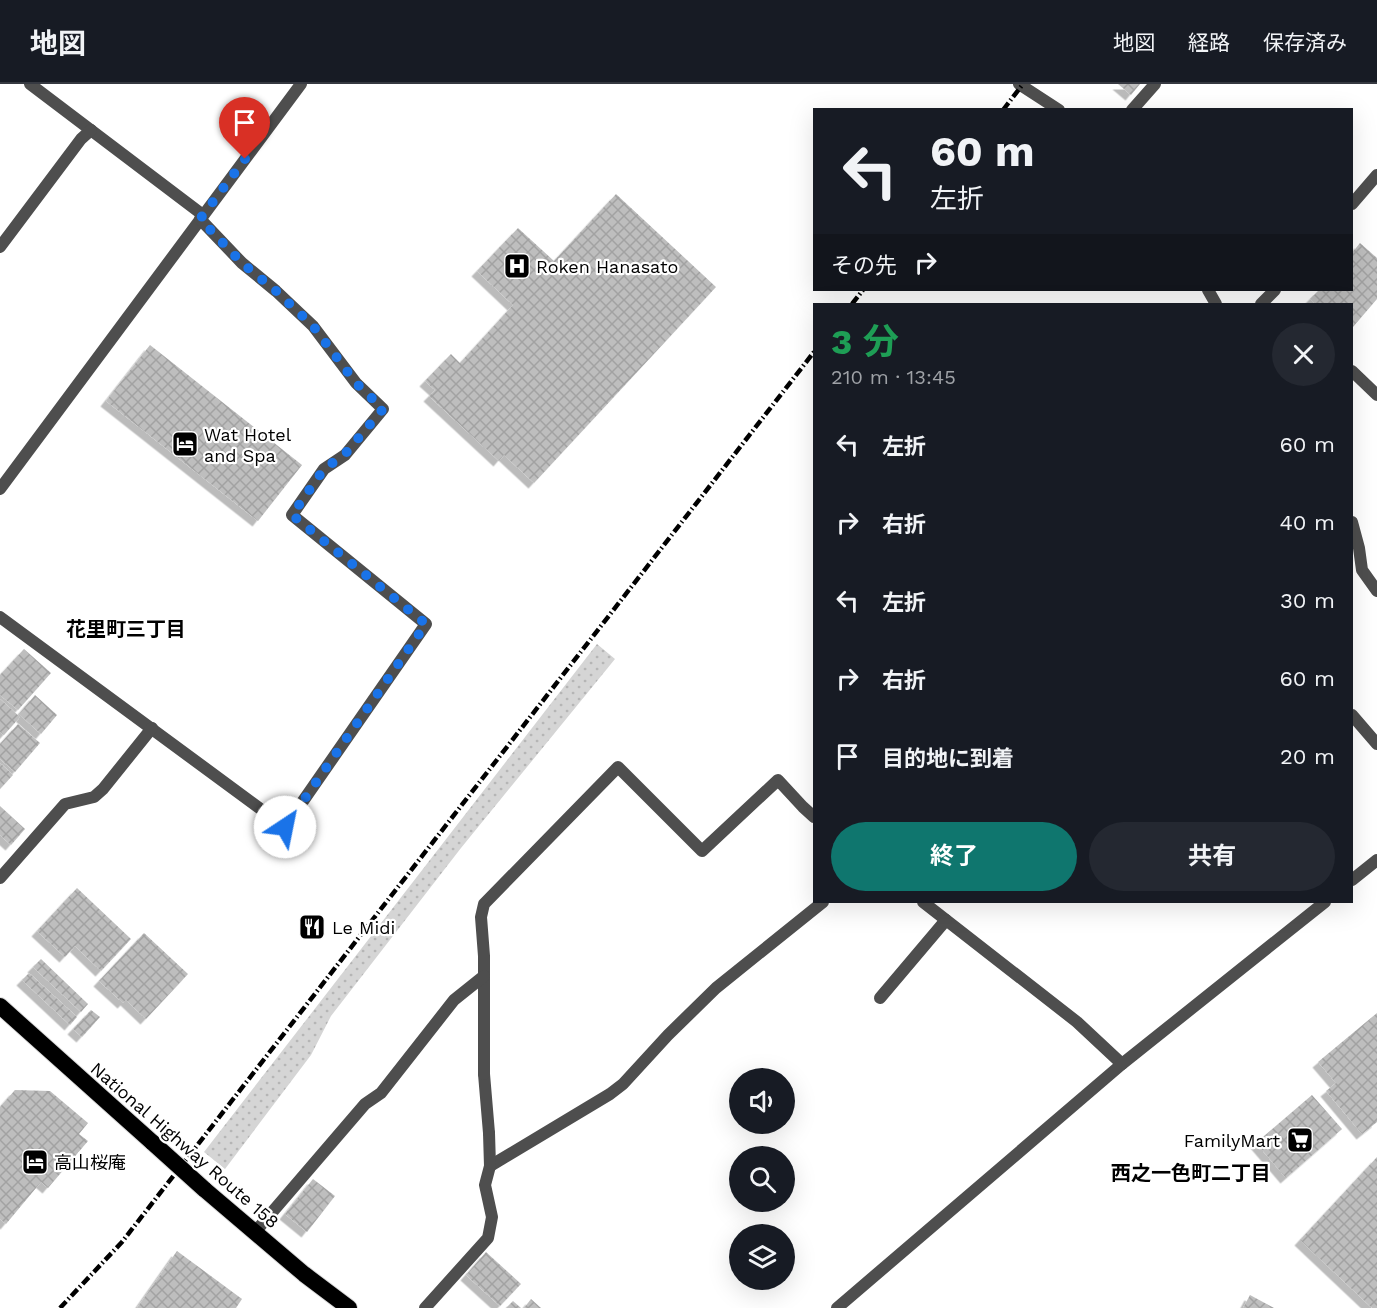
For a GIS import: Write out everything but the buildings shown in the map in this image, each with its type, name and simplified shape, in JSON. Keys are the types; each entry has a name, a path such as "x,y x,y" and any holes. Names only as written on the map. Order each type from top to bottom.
{"highway":[{"name":"National Highway Route 158","path":"0,1006 204,1189 304,1274 349,1308"}],"street":[{"path":"0,617 285,827 426,624 292,515 324,469 345,454 383,409 356,383 313,326 242,263 201,217 91,129 30,84"},
{"path":"0,489 301,84"},
{"path":"1019,84 1056,108"},
{"path":"1134,108 1155,84"},
{"path":"0,247 81,139 91,129"},
{"path":"1353,203 1377,175"},
{"path":"1353,372 1377,395"},
{"path":"1353,526 1362,570 1377,591"},
{"path":"1353,717 1377,744"},
{"path":"0,878 65,804 93,797 103,789 152,728"},
{"path":"425,1308 488,1238 492,1217 485,1185 490,1166 484,1074 484,976 481,917 484,904 618,767 702,851 778,780 813,816"},
{"path":"1353,879 1377,860"},
{"path":"490,1166 623,1084 716,988 822,903"},
{"path":"923,903 1077,1022 1122,1064"},
{"path":"837,1308 1122,1064 1324,903"},
{"path":"880,998 946,920"},
{"path":"255,1232 364,1104 381,1093 454,1000 484,976"}],"shaded area":[{"path":"597,644 615,659 461,848 331,1016 311,1055 225,1169 204,1152"}],"railway":[{"path":"1005,108 1023,84"},
{"path":"853,303 862,291"},
{"path":"60,1308 122,1242 813,353"}],"place":[{"name":"Roken Hanasato","path":"517,266"},
{"name":"Wat Hotel and Spa","path":"185,444"},
{"name":"Le Midi","path":"312,927"},
{"name":"FamilyMart","path":"1300,1140"},
{"name":"高山桜庵","path":"35,1162"}],"district":[{"name":"花里町三丁目","path":"126,629"},
{"name":"西之一色町二丁目","path":"1191,1173"}],"route":[{"path":"245,159 200,219 242,263 313,326 356,383 383,409 345,454 324,469 292,515 426,624 285,827"}]}
